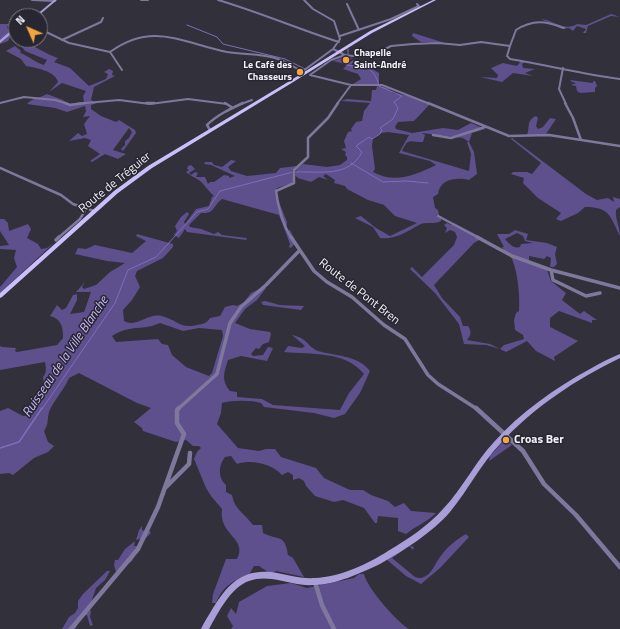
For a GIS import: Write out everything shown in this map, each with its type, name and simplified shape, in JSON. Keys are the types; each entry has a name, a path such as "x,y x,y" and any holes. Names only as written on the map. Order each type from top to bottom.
{"main road":[{"name":"Route de Tréguier","path":"0,296 94,211 125,185 150,167 375,30 435,0"}],"street":[{"path":"32,0 55,0"},
{"path":"46,8 55,0"},
{"path":"141,0 148,0"},
{"path":"218,0 261,13 297,29 339,42"},
{"path":"110,52 119,43 134,38 165,36 226,52 277,58 303,71 333,49 339,42 340,36 334,21 313,9 304,0"},
{"path":"347,4 359,30"},
{"path":"340,36 396,17 419,6 418,4"},
{"path":"62,40 101,22 103,18"},
{"path":"564,28 544,20 536,21 516,30 507,56 509,59 562,68 585,74 620,79"},
{"path":"48,33 62,40 110,52 122,70"},
{"path":"0,42 8,35"},
{"path":"325,61 345,55 373,55 392,46 413,44 438,43 460,45 481,42 510,46"},
{"path":"333,49 345,55"},
{"path":"332,59 312,72 310,75 351,85 382,85 396,92 419,99 485,127 513,137 545,135 620,146"},
{"path":"562,68 558,90 573,117 581,140"},
{"name":"Route de Pont Bren","path":"351,85 326,120 308,138 309,156 294,170 294,182 279,189 275,194 287,231 299,251 320,277 352,297 384,325 407,341 422,367 433,379 472,405 523,451 544,484 576,515 620,567"},
{"path":"0,104 24,97 41,100 55,100 70,105 117,100 150,104 188,100 224,103 233,108"},
{"path":"210,130 207,128 210,122 222,113 252,100"},
{"path":"433,135 451,138 485,127"},
{"path":"0,168 53,191 66,198 73,204 94,211"},
{"path":"56,240 80,220 86,209"},
{"path":"438,216 512,256 550,270 620,288"},
{"path":"71,629 138,549 158,507 184,434 177,423 177,410 217,374 230,323 241,307 266,285 299,251"},
{"path":"550,270 553,280 558,284 586,296 600,293"},
{"path":"205,629 220,602 246,578 260,575 315,582 369,566 423,531 447,509 488,454 505,435 560,389 620,356"},
{"path":"165,487 189,464 190,453"},
{"path":"315,582 322,605 334,629"}],"shaded area":[{"path":"611,14 620,17 611,16 588,26 586,33 583,33 586,29 577,26 573,31 569,28 562,29 541,19 568,27 577,24 586,25"},
{"path":"0,24 8,24 8,41 0,44"},
{"path":"413,33 445,43 421,42 412,36"},
{"path":"11,48 17,48 21,51 20,53 44,65 47,60 25,51 23,48 37,48 58,58 54,62 70,68 89,86 106,79 108,74 104,72 109,69 113,71 112,75 115,76 94,87 91,100 97,103 91,105 91,109 101,116 116,122 119,120 135,130 136,133 123,151 121,149 132,132 129,128 113,150 126,154 118,159 105,154 92,162 90,161 100,154 88,146 91,140 85,138 69,141 78,133 82,136 87,134 84,124 90,116 83,117 86,111 85,106 67,112 55,108 27,104 34,99 47,94 63,100 68,104 84,102 83,96 86,91 62,83 49,92 58,82 53,75 45,71 26,66 21,59 6,51"},
{"path":"345,57 350,58 347,64 353,60 354,61 351,65 367,66 379,73 379,84 353,84 361,79 358,74 343,69 346,66 345,64 333,61"},
{"path":"521,61 525,62 522,64 523,68 535,69 525,73 533,76 513,73 502,82 480,77 497,78 498,75 491,68 503,63 517,66"},
{"path":"570,80 593,83 593,81 595,81 597,86 595,88 595,92 580,93 577,91 576,86 571,85 576,83"},
{"path":"377,86 387,88 393,93 413,97 430,104 414,121 398,122 395,127 396,129 412,133 443,128 458,130 471,123 485,129 472,133 469,142 474,152 477,174 469,180 455,179 446,182 439,189 438,194 433,197 435,208 438,210 439,215 436,215 441,219 441,221 421,224 391,238 380,238 373,227 355,218 361,216 376,228 390,236 417,223 395,216 384,205 368,200 347,189 345,186 334,183 335,180 326,174 323,176 328,180 319,177 311,182 298,178 295,175 297,169 303,164 327,167 340,165 347,160 345,155 346,152 341,149 346,148 344,141 348,132 352,131 351,129 356,122 362,121 364,111 370,103 341,101 347,99 371,101 372,90 376,90","holes":["388,132 409,135 399,153 430,161 436,165 413,175 397,178 381,176 373,172 375,169 372,146 373,138 381,133","422,133 463,138 469,142 467,142 471,154 469,171 402,151 406,144 410,141 423,142 425,135"]},
{"path":"536,116 538,118 536,126 538,129 543,127 550,118 556,119 546,134 527,135 530,122"},
{"path":"512,138 586,194 597,200 608,198 614,202 613,197 620,199 620,207 616,210 616,213 620,236 608,214 593,207 585,207 578,213 561,221 556,219 561,213 538,198 523,183 524,178 511,174 513,172 527,172 532,174 541,163 511,139"},
{"path":"231,160 236,161 228,167 231,171 247,176 276,173 280,168 297,166 292,171 294,179 292,183 277,188 275,192 287,222 286,231 290,230 296,242 291,248 289,247 290,244 279,215 222,199 211,211 201,213 189,225 190,227 214,234 218,232 222,235 247,238 246,240 187,232 185,229 179,238 174,235 177,231 175,226 181,217 187,212 189,214 184,222 185,224 196,209 209,206 212,197 214,196 200,181 186,172 189,170 187,169 188,166 191,165 195,169 189,173 191,175 195,172 198,173 196,177 205,177 208,184 224,175 229,176 229,178 235,176 211,165 204,164 205,162 212,162 214,165 222,167"},
{"path":"0,219 4,219 8,223 9,231 28,224 31,229 27,238 38,244 41,249 47,248 54,243 0,293 0,287 17,267 14,258 16,250 0,249 0,246 9,245 0,231"},
{"path":"447,223 451,225 454,223 483,238 474,243 434,285 442,298 460,317 463,326 468,326 470,333 467,340 490,344 500,349 486,345 464,344 459,324 435,293 410,269 412,267 422,277 454,245 457,237 455,232 450,230 445,233 447,228 444,225"},
{"path":"515,230 528,234 526,240 547,243 557,247 555,254 557,264 554,267 550,267 551,258 547,256 544,259 529,256 529,260 547,270 551,281 566,293 562,300 580,314 584,311 597,320 592,320 592,323 559,311 550,318 550,327 578,341 554,357 555,361 536,351 527,341 506,352 500,349 504,345 524,339 523,335 515,330 514,320 516,313 519,311 519,292 516,271 512,259 503,249 502,247 504,247 497,234 509,234","holes":["517,233 523,236 525,241 533,243 521,244 520,247 514,247 505,239"]},
{"path":"137,234 173,244 173,247 163,258 137,271 135,276 140,287 132,300 123,310 124,321 129,323 138,322 152,316 162,316 186,326 201,324 210,318 220,316 225,307 233,305 237,306 244,302 251,293 263,287 266,288 257,300 245,309 235,323 250,329 270,332 269,342 263,344 259,349 256,348 251,354 253,356 263,355 268,347 273,348 267,361 241,356 228,360 224,380 230,391 237,392 237,397 262,399 273,405 340,410 349,393 364,374 356,366 337,357 284,352 288,346 302,348 305,346 292,335 302,339 318,351 353,359 365,366 370,371 360,393 345,414 334,418 314,413 264,407 261,403 252,401 222,403 221,413 217,424 238,448 259,451 275,449 281,457 316,468 324,478 350,490 363,490 371,495 388,501 395,507 404,503 411,511 436,513 406,534 398,531 398,518 378,516 377,523 375,523 364,508 343,500 334,502 315,496 306,486 304,481 299,478 293,480 293,475 288,472 282,475 267,465 255,462 237,464 231,456 225,457 221,464 220,475 221,479 226,485 226,492 232,495 235,504 253,525 262,525 263,533 283,540 287,548 288,555 293,558 304,577 276,571 271,574 259,566 254,566 249,575 225,588 216,603 212,603 213,594 226,559 237,559 239,546 224,525 222,509 206,488 194,459 197,452 201,448 199,446 193,446 186,440 176,442 143,431 142,428 134,422 151,408 137,403 79,373 69,378 49,412 44,431 48,442 54,446 48,452 34,458 13,475 9,473 0,474 0,411 8,408 23,416 32,415 42,397 44,388 43,377 46,370 45,362 0,370 0,346 16,348 15,351 17,352 57,345 63,338 63,330 59,321 50,316 57,305 62,310 66,308 73,295 77,294 77,300 70,314 84,312 91,292 76,292 85,282 82,287 84,289 96,285 110,272 125,263 107,261 75,254 78,248 86,249 95,245 132,253 146,241 136,236","holes":["160,323 183,331 199,328 222,330 223,336 212,373 209,376 186,367 172,355 168,345 162,344 158,339 116,342 112,336 125,330 148,327"]},
{"path":"265,301 280,305 304,306 301,310 263,305 261,302"},
{"path":"505,439 512,445 489,461 490,456"},
{"path":"153,523 149,530 151,533 143,541 132,561 116,572 114,565 115,560 118,560 125,549 135,541 134,546 137,546 141,541 140,539 136,540 142,526 142,530 145,531"},
{"path":"466,534 469,537 440,568 421,584 406,576 386,559 406,548 392,558 415,577 420,578 424,577 430,572 442,554 459,538"},
{"path":"107,571 110,571 105,580 96,588 89,609 91,611 90,617 93,625 90,626 87,615 83,616 75,629 62,629 69,617 75,613 78,608 78,601 83,594"},
{"path":"359,574 364,574 370,587 383,604 403,625 409,629 231,629 233,626 227,616 231,608 236,614 239,602 267,586 291,583 307,588 354,578"}],"waterway":[{"name":"Ruisseau de la Ville Blanche","path":"187,25 217,37 223,44 285,59 305,69"},
{"path":"348,49 348,54"},
{"name":"Ruisseau de la Ville Blanche","path":"351,58 347,65 372,71 379,86 402,96 394,102 398,108 393,119 380,128 382,130 380,134 372,139 369,137 356,146 362,152 352,164"},
{"name":"Ruisseau de la Ville Blanche","path":"295,172 333,171 349,166 352,164"},
{"path":"352,164 383,182 406,181 428,183"},
{"name":"Ruisseau de la Ville Blanche","path":"42,409 115,303 128,270 156,257 197,212 208,209 220,191 293,172"},
{"name":"Ruisseau de la Ville Blanche","path":"0,448 19,442 42,408"}],"place":[{"name":"Chapelle Saint-André","path":"346,60"},
{"name":"Le Café des Chasseurs","path":"300,72"},
{"name":"Croas Ber","path":"506,440"}]}
